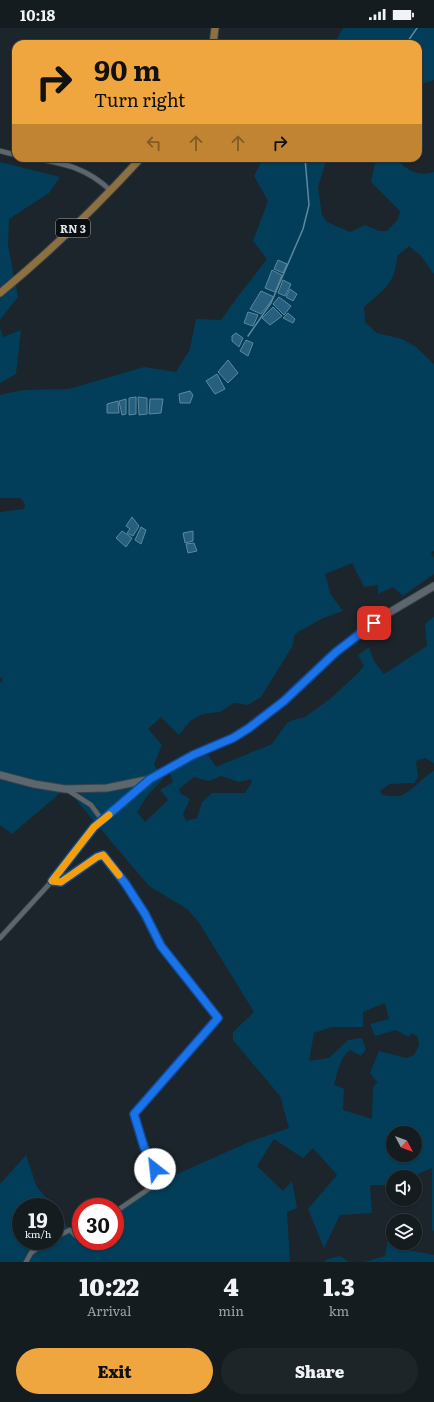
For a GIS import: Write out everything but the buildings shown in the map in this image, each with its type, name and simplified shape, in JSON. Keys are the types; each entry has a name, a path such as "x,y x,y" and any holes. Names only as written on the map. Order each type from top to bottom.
{"main road":[{"path":"214,40 215,28"},
{"name":"RN 3","path":"0,294 54,247 111,191 137,162"}],"street":[{"path":"0,151 12,153"},
{"path":"51,162 80,169 102,182 111,191"},
{"path":"0,938 52,881 94,827 150,779 193,755 233,738 249,728 284,701 328,659 362,631 385,615 434,586"},
{"path":"0,775 34,784 65,789 107,788 150,779"},
{"path":"65,789 91,805 102,820"},
{"path":"52,881 61,882 97,857 103,855 125,883 145,914 161,946 218,1018 134,1114 144,1147 155,1169 156,1178 153,1186 124,1206"},
{"path":"26,1262 31,1253 35,1250"}],"shaded area":[{"path":"343,28 434,28 434,80 422,84 422,40 336,40"},
{"path":"0,162 60,177 49,193 9,219 8,245 18,297 0,320"},
{"path":"261,162 326,162 318,187 322,215 327,222 350,232 365,225 379,231 387,231 398,219 400,211 371,182 375,162 400,162 408,169 418,173 423,174 434,172 434,274 421,256 409,246 397,256 394,274 387,286 364,307 365,322 377,333 402,339 416,347 434,364 434,551 431,553 434,558 434,574 403,596 393,587 378,594 378,585 364,587 352,563 325,574 331,595 343,611 323,618 295,634 292,647 261,697 248,705 234,703 220,712 203,714 190,721 179,735 161,717 148,729 162,745 154,764 163,779 147,796 137,812 145,822 168,800 160,790 173,782 169,771 200,753 209,756 216,767 272,744 287,723 305,717 330,699 357,674 364,666 358,655 369,647 374,661 384,674 427,646 425,624 434,617 434,763 425,758 416,761 418,777 414,783 390,784 380,791 382,795 402,795 407,793 434,771 434,1231 432,1230 432,1168 422,1172 422,1170 386,1170 386,1185 370,1185 372,1213 340,1215 324,1248 308,1209 337,1175 313,1148 303,1158 274,1139 257,1166 283,1191 292,1181 297,1208 287,1212 290,1262 0,1262 0,1184 26,1155 36,1185 46,1198 12,1198 12,1250 64,1250 64,1222 72,1233 72,1250 124,1250 124,1205 157,1183 249,1142 289,1128 280,1096 233,1040 233,1032 254,1012 198,921 187,909 149,886 66,788 12,834 0,825 0,683 3,680 0,677 0,512 24,509 25,504 20,498 0,498 0,395 23,390 69,389 144,367 176,372 190,349 196,319 221,320 267,259 253,241 268,201 254,176","holes":["125,399 126,414 122,415 119,401","221,776 239,782 251,779 252,782 245,793 212,793 202,802 197,818 186,821 183,814 190,799 180,793 179,789 194,777 209,781","385,1003 389,1019 370,1024 375,1036 396,1030 409,1037 412,1033 418,1037 419,1045 414,1055 406,1058 379,1051 370,1073 378,1083 375,1084 373,1088 372,1119 343,1110 344,1089 334,1085 339,1066 343,1057 350,1050 361,1056 366,1050 362,1038 348,1040 329,1058 309,1061 314,1033 332,1027 363,1027 363,1012"]},
{"path":"278,260 287,264 283,273 274,269"},
{"path":"272,270 282,275 275,292 265,288"},
{"path":"283,280 291,284 285,296 278,293"},
{"path":"290,289 297,294 293,301 286,297"},
{"path":"261,291 274,297 261,314 250,309"},
{"path":"279,297 291,306 284,315 273,304"},
{"path":"273,307 282,316 270,325 262,318"},
{"path":"248,312 258,315 253,326 244,323"},
{"path":"288,313 295,319 293,323 283,318"},
{"path":"0,328 3,337 21,330 16,374 0,383"},
{"path":"236,333 243,338 239,347 232,341 232,336"},
{"path":"246,340 253,343 248,356 240,351"},
{"path":"228,360 238,373 228,383 218,372"},
{"path":"217,374 225,389 215,394 206,381"},
{"path":"190,391 193,395 190,403 180,403 179,394"},
{"path":"136,397 136,414 129,415 129,398"},
{"path":"138,397 147,398 147,414 139,415"},
{"path":"126,399 126,414 122,415 119,401"},
{"path":"150,399 163,399 161,413 149,414"},
{"path":"118,401 119,413 107,413 107,404"},
{"path":"132,517 139,526 133,536 127,533 130,529 126,526"},
{"path":"141,527 146,530 141,544 135,540"},
{"path":"122,531 132,538 126,547 116,538"},
{"path":"193,531 193,541 185,543 183,533"},
{"path":"194,543 197,551 188,553 186,544"},
{"path":"386,1250 407,1250 434,1255 434,1262 364,1262 385,1256"},
{"path":"340,1256 349,1262 325,1262 325,1260"}],"waterway":[{"path":"409,40 417,28"},
{"path":"248,336 271,303 303,229 309,205 305,162"}],"slow traffic":[{"path":"109,815 94,827 52,881 61,882 87,863 103,855 119,875"}],"route":[{"path":"155,1169 144,1147 134,1114 218,1018 185,973 161,946 145,914 125,883 103,855 87,863 61,882 52,881 94,827 150,779 193,755 233,738 249,728 284,701 336,652 374,623"}]}
